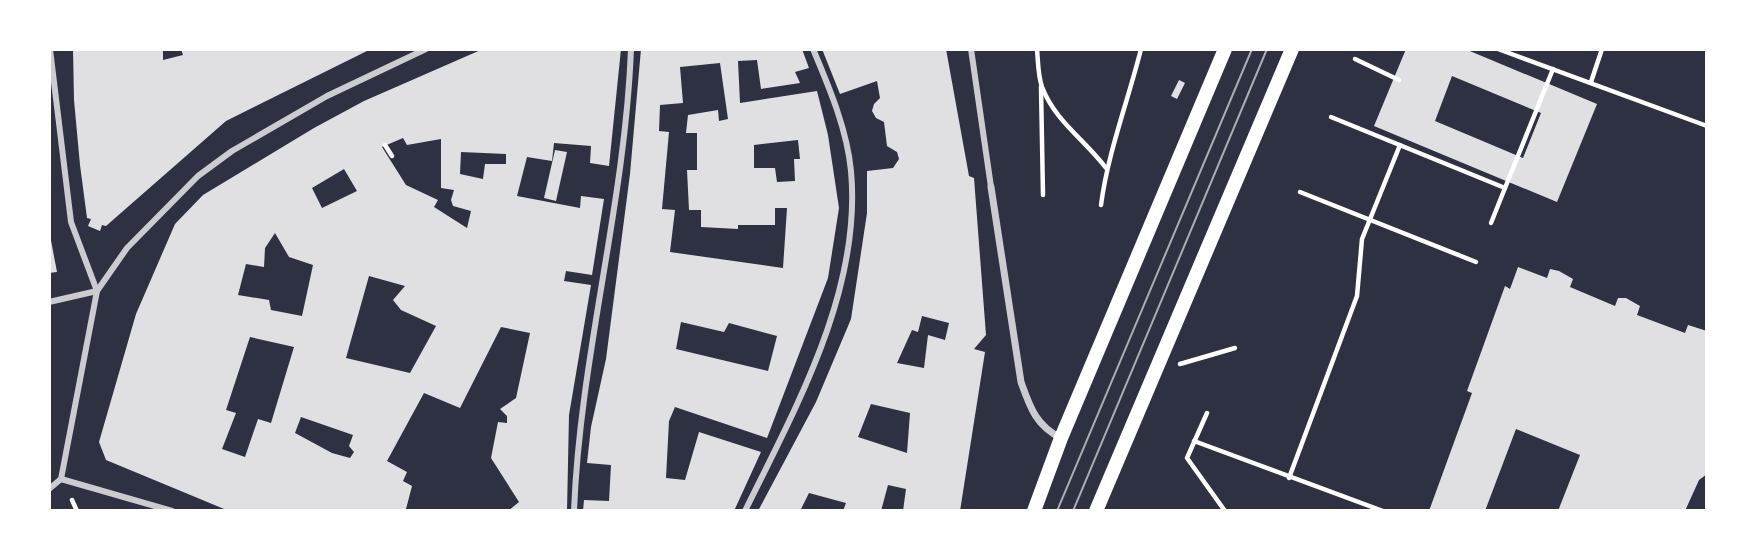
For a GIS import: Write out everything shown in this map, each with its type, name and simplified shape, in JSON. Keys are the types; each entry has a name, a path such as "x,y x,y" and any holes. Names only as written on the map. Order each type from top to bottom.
{"main road":[{"path":"1034,511 1061,438 1225,49"},
{"path":"1096,511 1292,49"}],"street":[{"path":"50,49 71,222 97,290"},
{"path":"49,489 61,479 97,290 151,220 198,176 232,151 327,96 426,49"},
{"path":"574,511 582,416 614,210 631,49"},
{"path":"745,511 809,377 843,279 852,216 850,167 844,140 813,49"},
{"path":"971,49 1021,382 1038,421 1045,430 1061,438"},
{"path":"49,302 97,290"},
{"path":"61,479 172,511"}],"path":[{"path":"1037,49 1041,85 1043,195"},
{"path":"1101,205 1106,168 1115,148 1142,49"},
{"path":"1498,49 1707,126"},
{"path":"1591,82 1602,49"},
{"path":"1355,59 1399,80"},
{"path":"1491,223 1553,68"},
{"path":"1041,85 1070,132 1106,168"},
{"path":"1331,117 1505,188"},
{"path":"385,145 392,156"},
{"path":"1289,478 1357,296 1362,239 1400,145"},
{"path":"1300,192 1476,262"},
{"path":"1156,372 1235,348"},
{"path":"1207,413 1187,458 1225,511"},
{"path":"1194,441 1383,511"}],"building":[{"path":"73,49 163,49 163,60 183,55 181,49 371,49 226,121 106,226 102,225 100,231 88,226 91,219 87,218 80,165"},
{"path":"483,49 621,49 609,166 590,163 591,146 554,143 552,161 527,157 517,196 580,208 581,196 604,199 592,275 566,271 564,281 591,285 569,415 567,511 508,511 519,502 491,458 498,422 507,423 507,416 500,409 516,398 530,333 501,327 460,408 424,393 387,461 407,472 403,481 412,486 406,509 411,511 229,511 106,460 99,442 136,314 175,224 203,195 364,101","holes":["403,138 407,145 441,139 441,188 454,190 451,200 453,206 471,211 467,228 434,207 438,200 406,185 382,147","461,152 506,154 506,164 485,164 483,179 460,174","344,169 357,191 322,208 312,188","275,233 289,257 313,265 302,316 271,310 269,300 238,295 246,264 264,267 265,248","369,276 405,286 393,300 401,310 436,326 410,373 346,358","250,337 294,347 271,423 258,419 245,457 222,449 236,413 226,410","301,417 353,435 349,446 354,452 350,458 332,453 295,433"]},
{"path":"641,49 802,49 809,68 795,72 800,83 761,89 757,60 738,61 740,103 817,91 828,135 839,208 828,278 767,438 675,407 669,421 666,478 685,480 699,432 761,452 734,511 583,511 584,500 609,501 611,465 587,463 591,427 606,359 630,174","holes":["720,63 728,119 719,121 718,110 688,115 686,133 697,133 697,170 687,170 689,210 701,210 701,227 738,229 738,225 775,225 775,208 787,208 783,268 670,252 675,210 662,209 669,132 659,131 660,105 683,103 680,67","798,140 800,159 794,159 795,181 777,182 775,168 754,168 754,145","681,322 724,332 729,323 777,336 768,371 676,349"]},
{"path":"822,49 946,49 969,176 974,178 986,335 974,349 985,352 960,511 903,511 906,489 888,485 881,511 843,511 846,503 809,493 800,511 758,511 816,402 851,319 867,213 867,171 893,168 899,159 897,152 887,146 884,122 876,118 872,111 880,98 877,81 840,94","holes":["922,316 949,323 945,340 928,335 924,368 897,363 912,330 918,332","871,404 910,413 907,453 858,437"]},
{"path":"1406,49 1465,49 1597,104 1557,202 1374,126","holes":["1452,76 1541,113 1523,158 1435,121"]},
{"path":"1179,80 1185,83 1177,99 1171,96"},
{"path":"555,150 567,152 556,201 544,198"},
{"path":"49,230 57,272 49,273"},
{"path":"1518,267 1547,278 1550,269 1559,271 1573,279 1570,287 1615,306 1618,298 1626,298 1640,306 1637,315 1685,333 1688,325 1707,331 1707,474 1699,480 1685,511 1558,511 1580,455 1516,429 1485,511 1429,511 1472,393 1467,391 1505,286 1510,289"}],"tram line":[{"path":"1057,511 1252,49"},
{"path":"1073,511 1267,49"}]}
